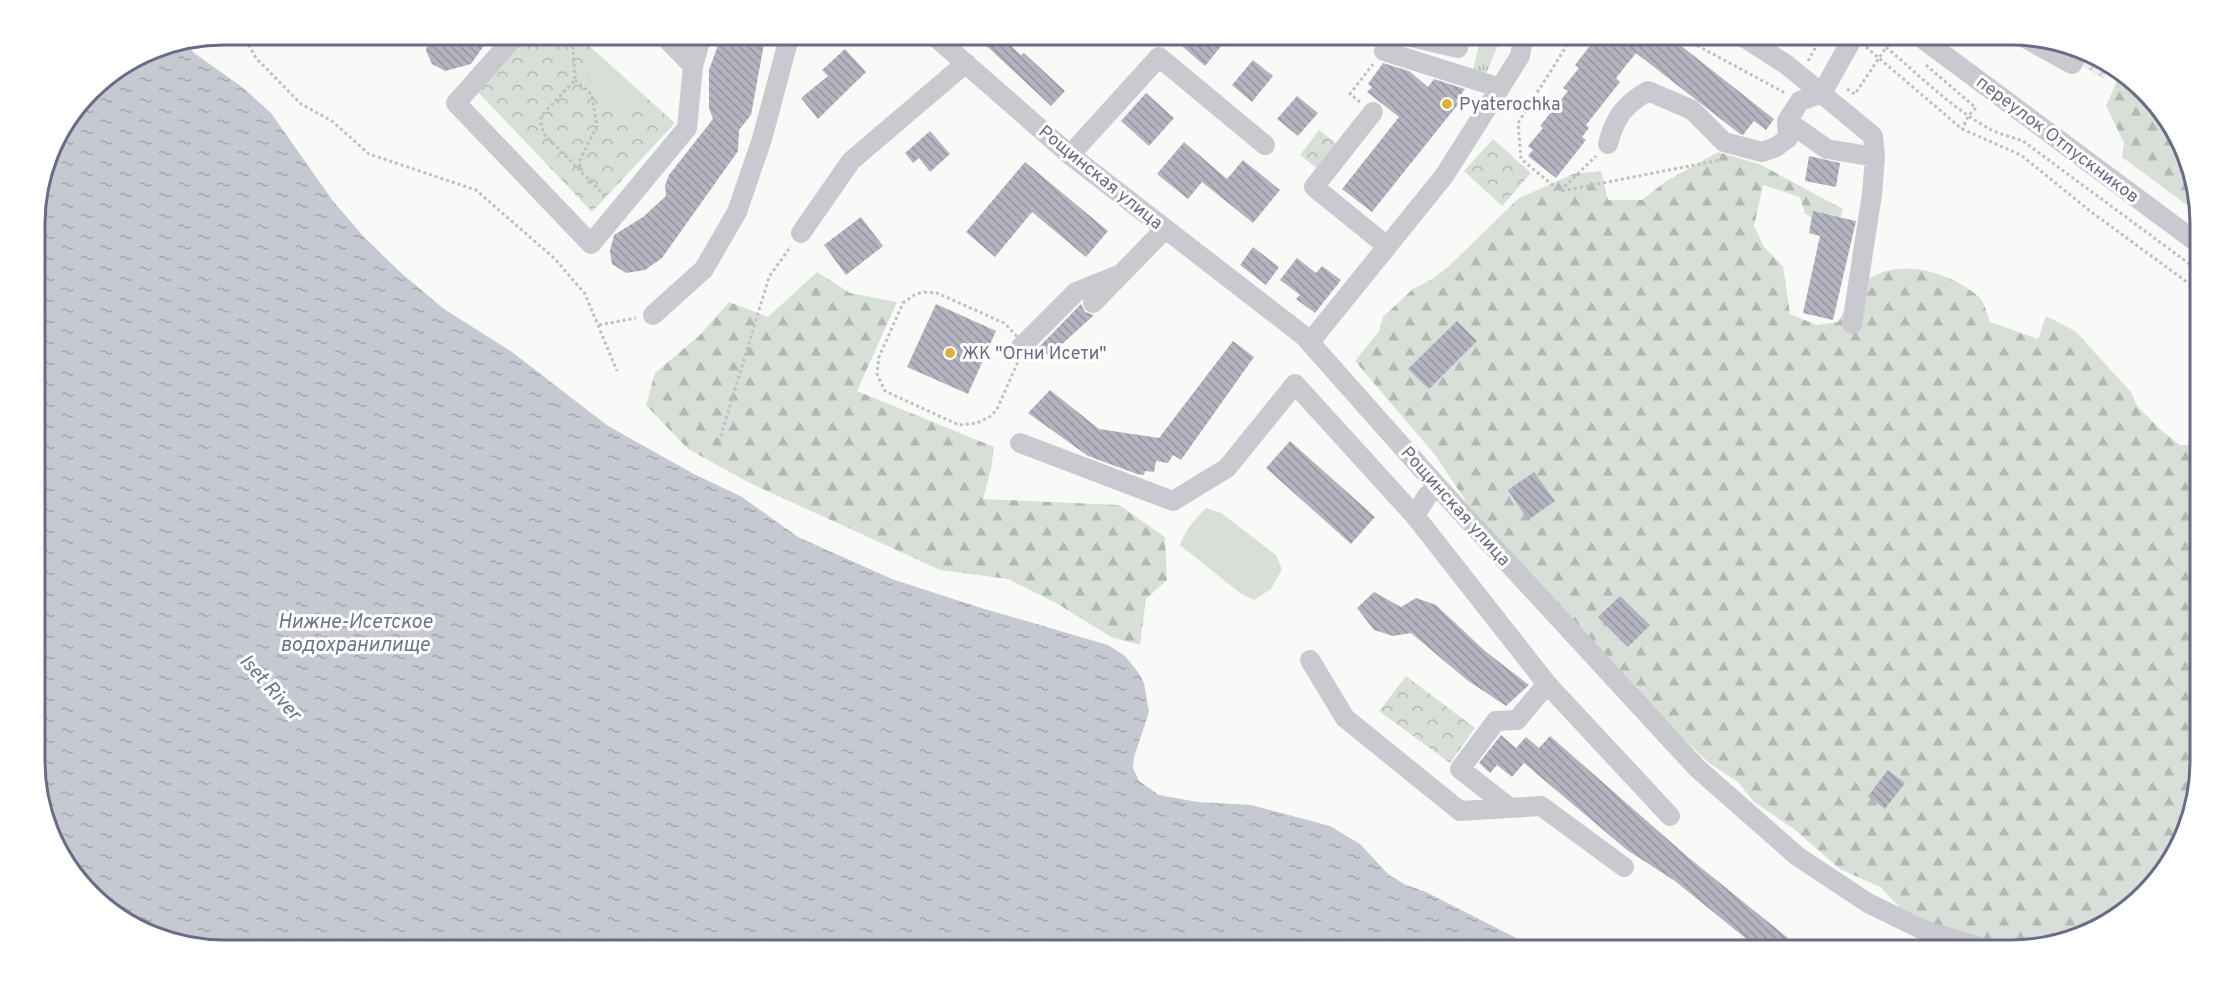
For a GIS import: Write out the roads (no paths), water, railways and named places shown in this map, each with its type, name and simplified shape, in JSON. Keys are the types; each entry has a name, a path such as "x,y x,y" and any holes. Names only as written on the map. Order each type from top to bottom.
{"street":[{"path":"507,45 456,102 591,244 687,128 693,66 699,45"},
{"path":"673,45 693,66"},
{"path":"653,315 704,269 736,212 762,139 787,45"},
{"name":"Рощинская улица","path":"945,45 1070,155 1310,342 1438,487 1696,768 1797,856 1868,903 1923,930 1957,940"},
{"path":"1445,45 1458,48 1459,45"},
{"path":"1310,342 1444,176 1520,56 1522,45"},
{"path":"1756,45 1825,85 1873,136 1875,157 1872,194 1852,324"},
{"path":"1608,144 1613,124 1632,101 1648,91 1692,110 1724,142 1762,152 1776,147 1788,138 1787,121 1800,101 1825,85 1854,45"},
{"name":"переулок Отпускников","path":"1917,45 2190,238"},
{"path":"2042,47 2072,64 2076,57"},
{"path":"1384,51 1491,85"},
{"path":"1070,155 1160,57 1265,145"},
{"path":"801,233 851,160 966,63"},
{"path":"1373,112 1314,188 1382,242"},
{"path":"1787,121 1827,149 1875,157"},
{"path":"1093,303 1165,229"},
{"path":"1019,349 1076,292 1121,274"},
{"path":"1020,443 1173,501 1227,468 1295,384 1414,516 1547,684 1670,816"},
{"path":"1414,516 1428,496 1438,487"},
{"path":"1310,660 1345,718 1460,811 1541,806 1624,867"},
{"path":"1510,808 1460,769 1496,721 1517,720 1547,684"}],"water":[{"name":"Нижне-Исетское водохранилище","path":"190,48 194,53 242,87 271,113 333,201 364,237 400,272 444,309 512,352 608,426 694,474 742,497 798,537 892,579 1108,645 1125,656 1144,683 1149,712 1134,757 1133,768 1139,781 1159,795 1198,802 1251,805 1330,826 1360,844 1389,875 1406,885 1426,892 1520,940 212,940 166,931 134,916 97,888 69,850 51,807 45,761 45,212 51,178 69,134 89,106 115,82 155,59"}],"place":[{"name":"Pyaterochka","path":"1447,104"},
{"name":"ЖК \"Огни Исети\"","path":"950,353"}],"water label":[{"name":"Iset River","path":"271,687"}]}
